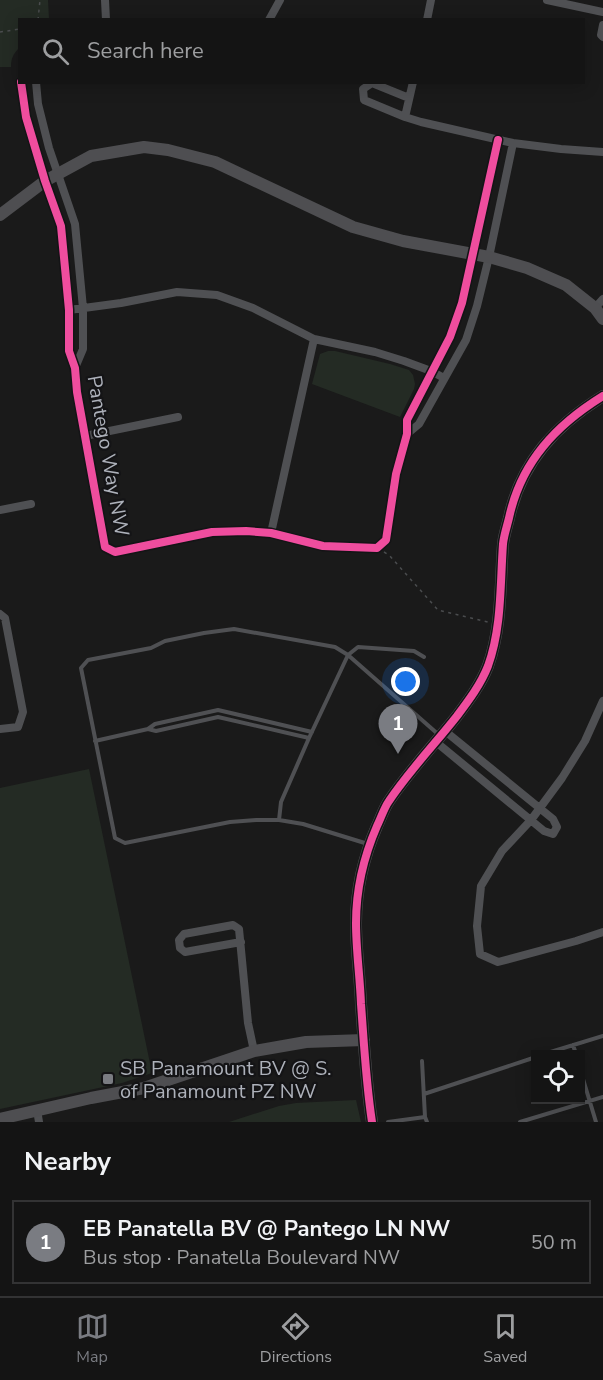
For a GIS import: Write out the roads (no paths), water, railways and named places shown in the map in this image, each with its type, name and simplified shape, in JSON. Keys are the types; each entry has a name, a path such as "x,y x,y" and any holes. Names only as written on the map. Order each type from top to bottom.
{"street":[{"path":"105,0 106,18"},
{"path":"270,18 280,0"},
{"path":"427,18 431,0"},
{"path":"547,0 603,12"},
{"path":"603,25 601,35 603,37"},
{"name":"Pantego Way NW","path":"21,84 26,117 61,226 69,310 69,351 75,368 77,392 105,547 115,552 212,532 246,531 271,533 323,546 377,548 386,540 396,474 407,434"},
{"name":"Pantego Way NW","path":"36,84 38,104 57,174 75,224 83,308 83,350 75,368"},
{"path":"370,84 363,89 364,100 421,122 505,142 603,152"},
{"path":"374,84 409,98"},
{"path":"405,117 412,84"},
{"path":"407,434 407,420 450,337 462,303 473,253 505,142"},
{"path":"407,434 419,423 466,340 489,257 505,142"},
{"path":"0,215 45,181 91,156 144,147 168,150 216,162 353,227 403,241 473,253 526,268 566,285 599,303 603,319"},
{"path":"69,310 177,292 217,295 253,308 314,339 405,361 444,378"},
{"path":"271,533 314,339"},
{"path":"372,1122 356,922 360,882 369,845 388,803 414,767 471,698 487,667 498,624 504,541 513,498 531,461 552,435 581,409 603,396"},
{"path":"85,436 178,417"},
{"path":"0,510 31,504"},
{"path":"0,614 4,618 23,712 18,727 0,729"},
{"path":"603,701 585,741 562,778 531,820 502,851 481,886 477,926 480,954 498,963 603,932"},
{"path":"441,736 553,819 557,827 553,834 544,831 531,820 441,736"},
{"path":"241,942 185,952 180,948 179,940 184,934 233,925 239,929 241,942 248,1023 254,1051"},
{"path":"0,1119 38,1116 144,1088 254,1051 306,1042 364,1040"}],"lane":[{"path":"369,845 303,824 279,820 230,822 124,843 115,838 81,668 88,660 151,648 165,642 204,633 234,629 335,647 348,655 441,736"},
{"path":"279,820 281,802 348,655 358,647 414,651 424,657"},
{"path":"95,741 148,729 155,724 218,710 312,732"},
{"path":"148,729 156,731 218,717 309,738"},
{"path":"557,1050 603,1036"},
{"path":"573,1045 575,1050"},
{"path":"424,1094 531,1059"},
{"path":"388,1122 426,1119 422,1061"},
{"path":"585,1085 596,1122"},
{"path":"520,1122 603,1097"}],"place":[{"name":"EB Panatella BV @ Pantego LN NW","path":"398,754"},
{"name":"SB Panamount BV @ S. of Panamount PZ NW","path":"108,1079"}]}
